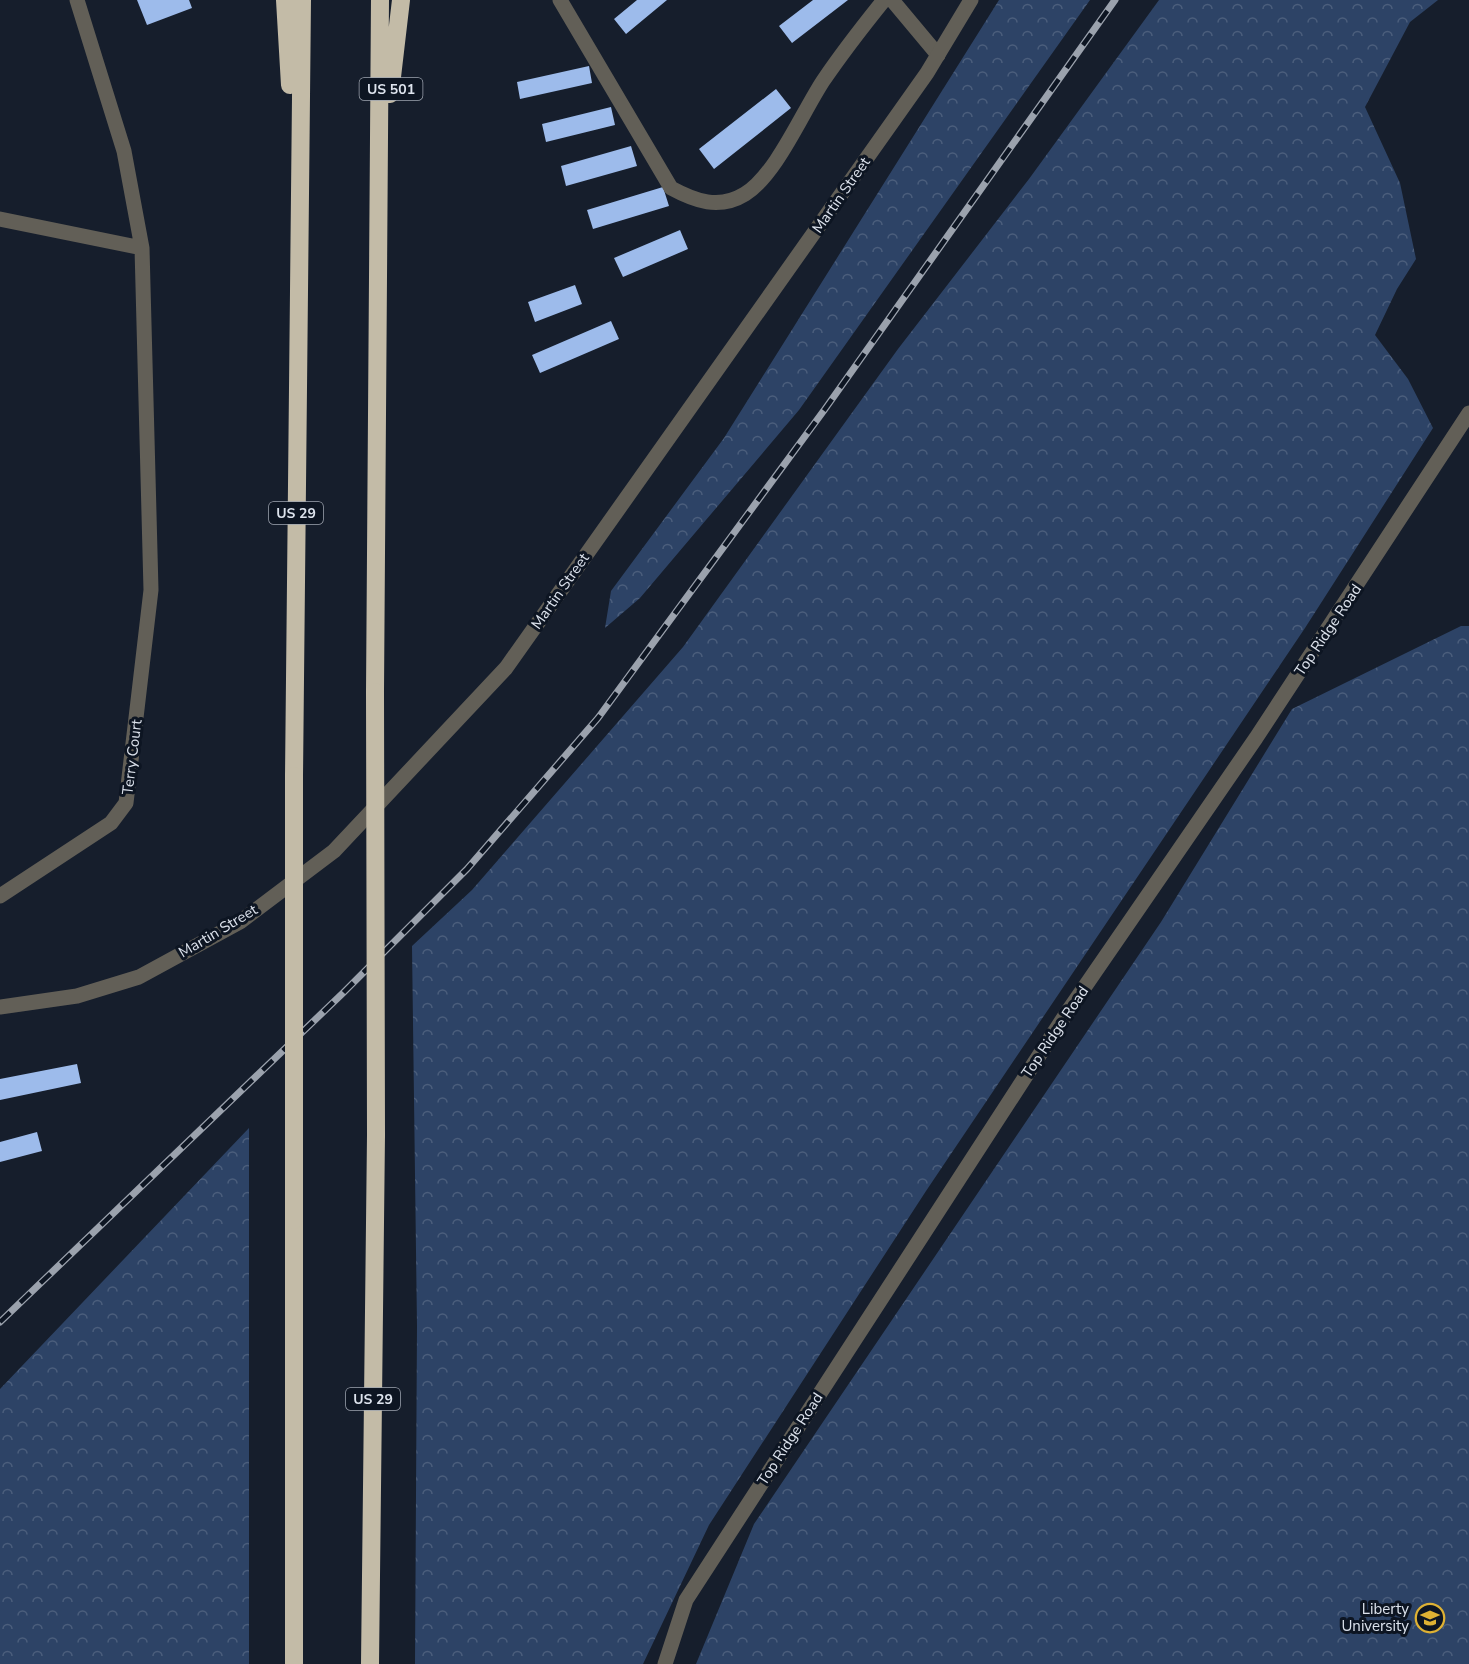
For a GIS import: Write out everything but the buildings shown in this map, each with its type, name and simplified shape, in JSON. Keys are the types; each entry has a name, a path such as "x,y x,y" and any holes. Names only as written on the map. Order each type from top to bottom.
{"highway":[{"path":"285,0 298,249"},
{"name":"US 29","path":"294,1664 294,776 302,0"},
{"name":"US 29","path":"370,1664 376,1135 375,692 380,0"},
{"name":"US 501","path":"380,179 401,0"}],"street":[{"name":"Terry Court","path":"0,896 111,824 126,803 151,590 142,248 124,151 77,0"},
{"path":"560,0 671,188 696,201 722,202 744,195 765,177 824,81 884,0"},
{"path":"892,0 938,55"},
{"name":"Martin Street","path":"0,1007 77,996 139,977 240,922 334,851 506,668 938,55 971,0"},
{"path":"0,219 142,248"},
{"name":"Top Ridge Road","path":"665,1664 686,1600 1066,1014 1355,591 1469,413"}],"green space":[{"path":"999,0 1090,0 799,410 640,598 605,628 611,591 724,438"},
{"path":"1159,0 1438,0 1410,22 1365,107 1400,183 1416,259 1397,289 1375,335 1408,379 1433,428 1305,628 926,1191 709,1525 643,1664 415,1664 417,1326 412,946 472,890 683,647 898,349 1029,179"},
{"path":"1461,626 1469,626 1469,1664 696,1664 754,1524 1161,922 1292,709"},
{"path":"249,1128 249,1664 0,1664 0,1389"}],"railway":[{"path":"0,1322 343,993 467,869 598,718 825,409 1115,0"}],"place":[{"name":"Liberty University","path":"1430,1618"}]}
